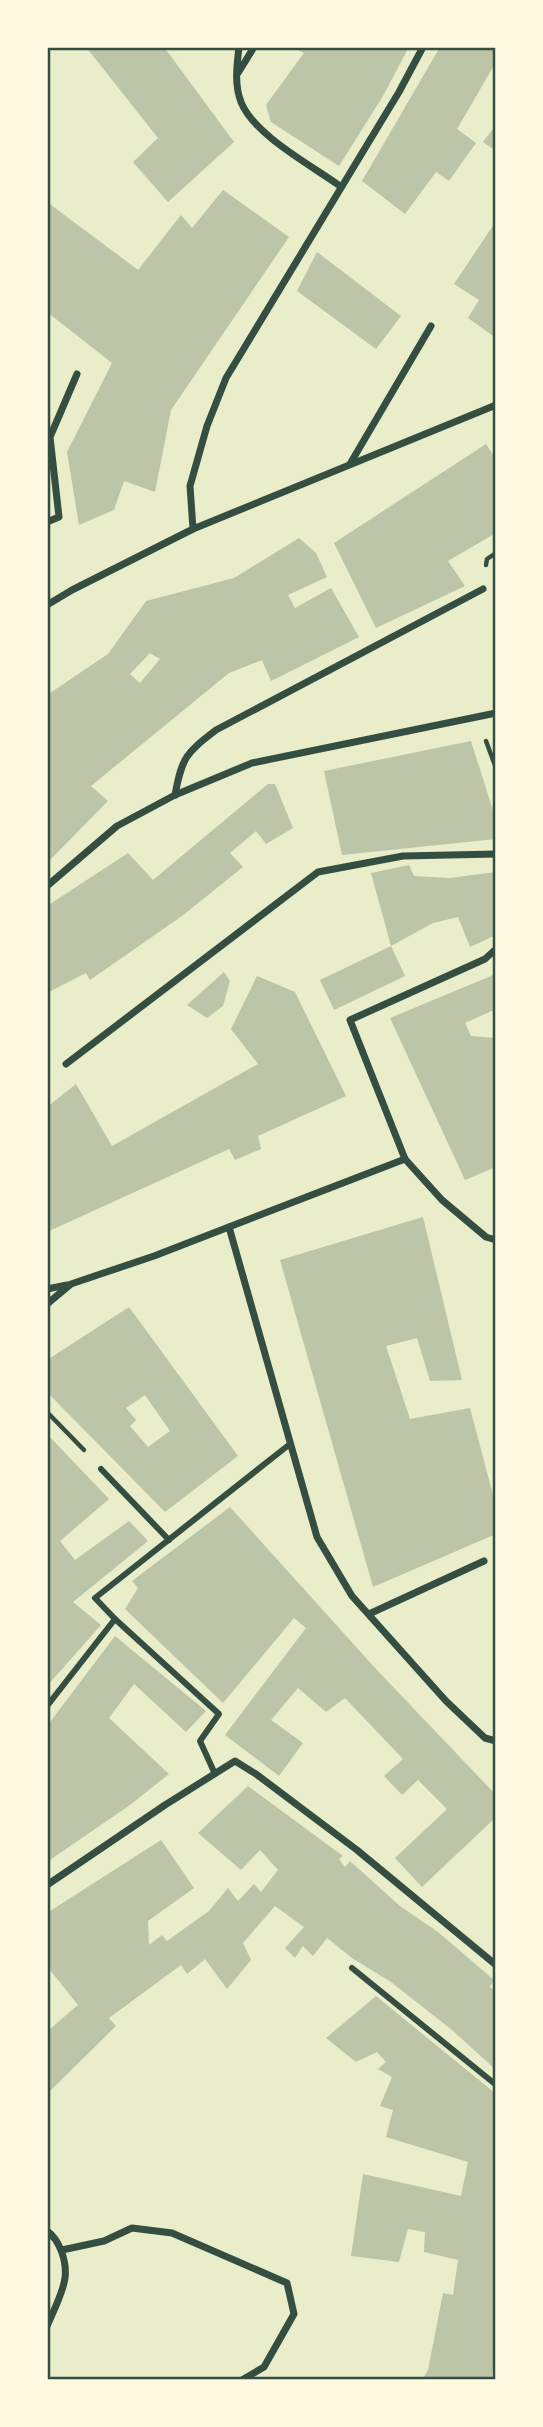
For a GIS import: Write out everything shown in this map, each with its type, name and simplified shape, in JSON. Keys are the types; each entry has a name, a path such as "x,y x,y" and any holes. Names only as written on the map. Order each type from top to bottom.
{"street":[{"path":"239,47 236,77 241,102 258,129 340,186"},
{"path":"236,77 254,47"},
{"path":"193,529 190,486 207,426 226,379 399,92 423,47"},
{"path":"349,465 431,326"},
{"path":"47,522 59,517 50,437 77,374"},
{"path":"47,605 193,529 496,405"},
{"path":"175,794 181,766 194,747 216,730 484,589"},
{"path":"47,886 117,826 175,794 252,763 496,713"},
{"path":"66,1064 318,872 403,856 496,854"},
{"path":"496,949 485,959 350,1020 405,1159 442,1200 486,1237 496,1240"},
{"path":"47,1289 71,1284 154,1256 405,1159"},
{"path":"229,1227 317,1537 352,1596 446,1701 485,1738 496,1741"},
{"path":"47,1304 71,1284"},
{"path":"215,1774 200,1741 219,1714 95,1598 290,1444"},
{"path":"101,1469 169,1540"},
{"path":"369,1614 484,1562"},
{"path":"47,1706 115,1619"},
{"path":"47,1885 235,1761 357,1850 496,1965"},
{"path":"352,1968 495,2084"},
{"path":"62,2250 104,2241 132,2228 172,2233 286,2283 294,2314 264,2367 242,2380"},
{"path":"47,2231 62,2250 66,2277 47,2326"}],"path":[{"path":"47,1412 101,1469"}],"building":[{"path":"86,47 164,47 234,142 168,202 133,162 158,138"},
{"path":"293,47 409,47 383,96 339,166 271,122 266,105 304,53"},
{"path":"440,47 496,47 496,62 457,129 476,143 449,181 436,172 405,214 362,181"},
{"path":"496,125 496,151 483,142"},
{"path":"223,190 289,237 171,410 155,492 124,481 114,510 79,525 67,452 112,363 47,312 47,202 138,270 181,215 192,228"},
{"path":"496,221 496,338 468,318 479,300 454,284"},
{"path":"317,252 401,316 376,349 297,291"},
{"path":"486,444 496,459 496,533 448,561 465,586 376,628 334,543"},
{"path":"299,538 316,553 327,577 288,595 295,608 331,588 359,637 271,681 262,660 229,673 91,786 108,801 47,863 47,695 108,654 146,601 234,578","holes":["150,653 160,659 140,683 130,674"]},
{"path":"471,741 496,820 496,839 342,855 324,771"},
{"path":"268,784 275,784 293,828 266,844 256,831 230,853 243,867 182,916 90,980 86,973 47,993 47,906 128,853 153,880"},
{"path":"409,865 414,876 450,878 496,872 496,935 470,947 458,917 433,923 391,946 371,873"},
{"path":"391,946 405,976 334,1010 320,980"},
{"path":"224,972 230,981 223,1006 207,1018 187,1005"},
{"path":"496,972 496,1009 465,1023 471,1036 496,1038 496,1167 465,1180 390,1018"},
{"path":"257,976 295,992 346,1096 258,1136 261,1149 235,1160 229,1149 47,1232 47,1107 76,1084 112,1146 258,1064 231,1029"},
{"path":"423,1217 462,1380 430,1381 417,1338 386,1346 410,1419 470,1408 496,1506 496,1534 373,1587 280,1260"},
{"path":"129,1307 238,1456 165,1512 47,1392 47,1360","holes":["145,1395 170,1431 148,1447 130,1426 136,1420 126,1408"]},
{"path":"47,1434 109,1499 60,1541 75,1560 129,1521 148,1541 73,1602 101,1625 47,1686"},
{"path":"230,1507 376,1669 496,1795 496,1817 422,1887 395,1858 447,1809 418,1780 402,1795 384,1776 403,1759 345,1698 326,1712 298,1688 271,1720 303,1743 279,1776 225,1735 306,1628 294,1618 223,1703 125,1609 138,1588 132,1581"},
{"path":"115,1636 206,1711 186,1732 134,1684 109,1718 169,1774 130,1805 47,1862 47,1726"},
{"path":"248,1786 343,1856 339,1859 345,1867 350,1861 400,1906 438,1932 494,1980 490,1987 496,1992 496,2070 452,2030 391,1982 352,1958 327,1938 313,1956 303,1946 295,1958 285,1948 304,1927 275,1906 243,1943 251,1960 227,1989 205,1959 187,1974 181,1965 109,2018 116,2026 47,2094 47,2027 50,2029 78,2005 50,1970 47,1972 47,1913 161,1840 194,1888 148,1921 149,1945 162,1935 167,1941 209,1911 228,1888 238,1901 254,1884 261,1892 278,1870 260,1850 241,1870 198,1833"},
{"path":"376,1996 496,2094 496,2322 492,2380 422,2380 428,2370 443,2293 453,2295 458,2260 424,2252 425,2232 408,2229 399,2262 351,2256 363,2174 461,2196 468,2162 386,2137 393,2110 380,2106 392,2077 378,2069 386,2062 377,2052 356,2062 326,2038"}]}
